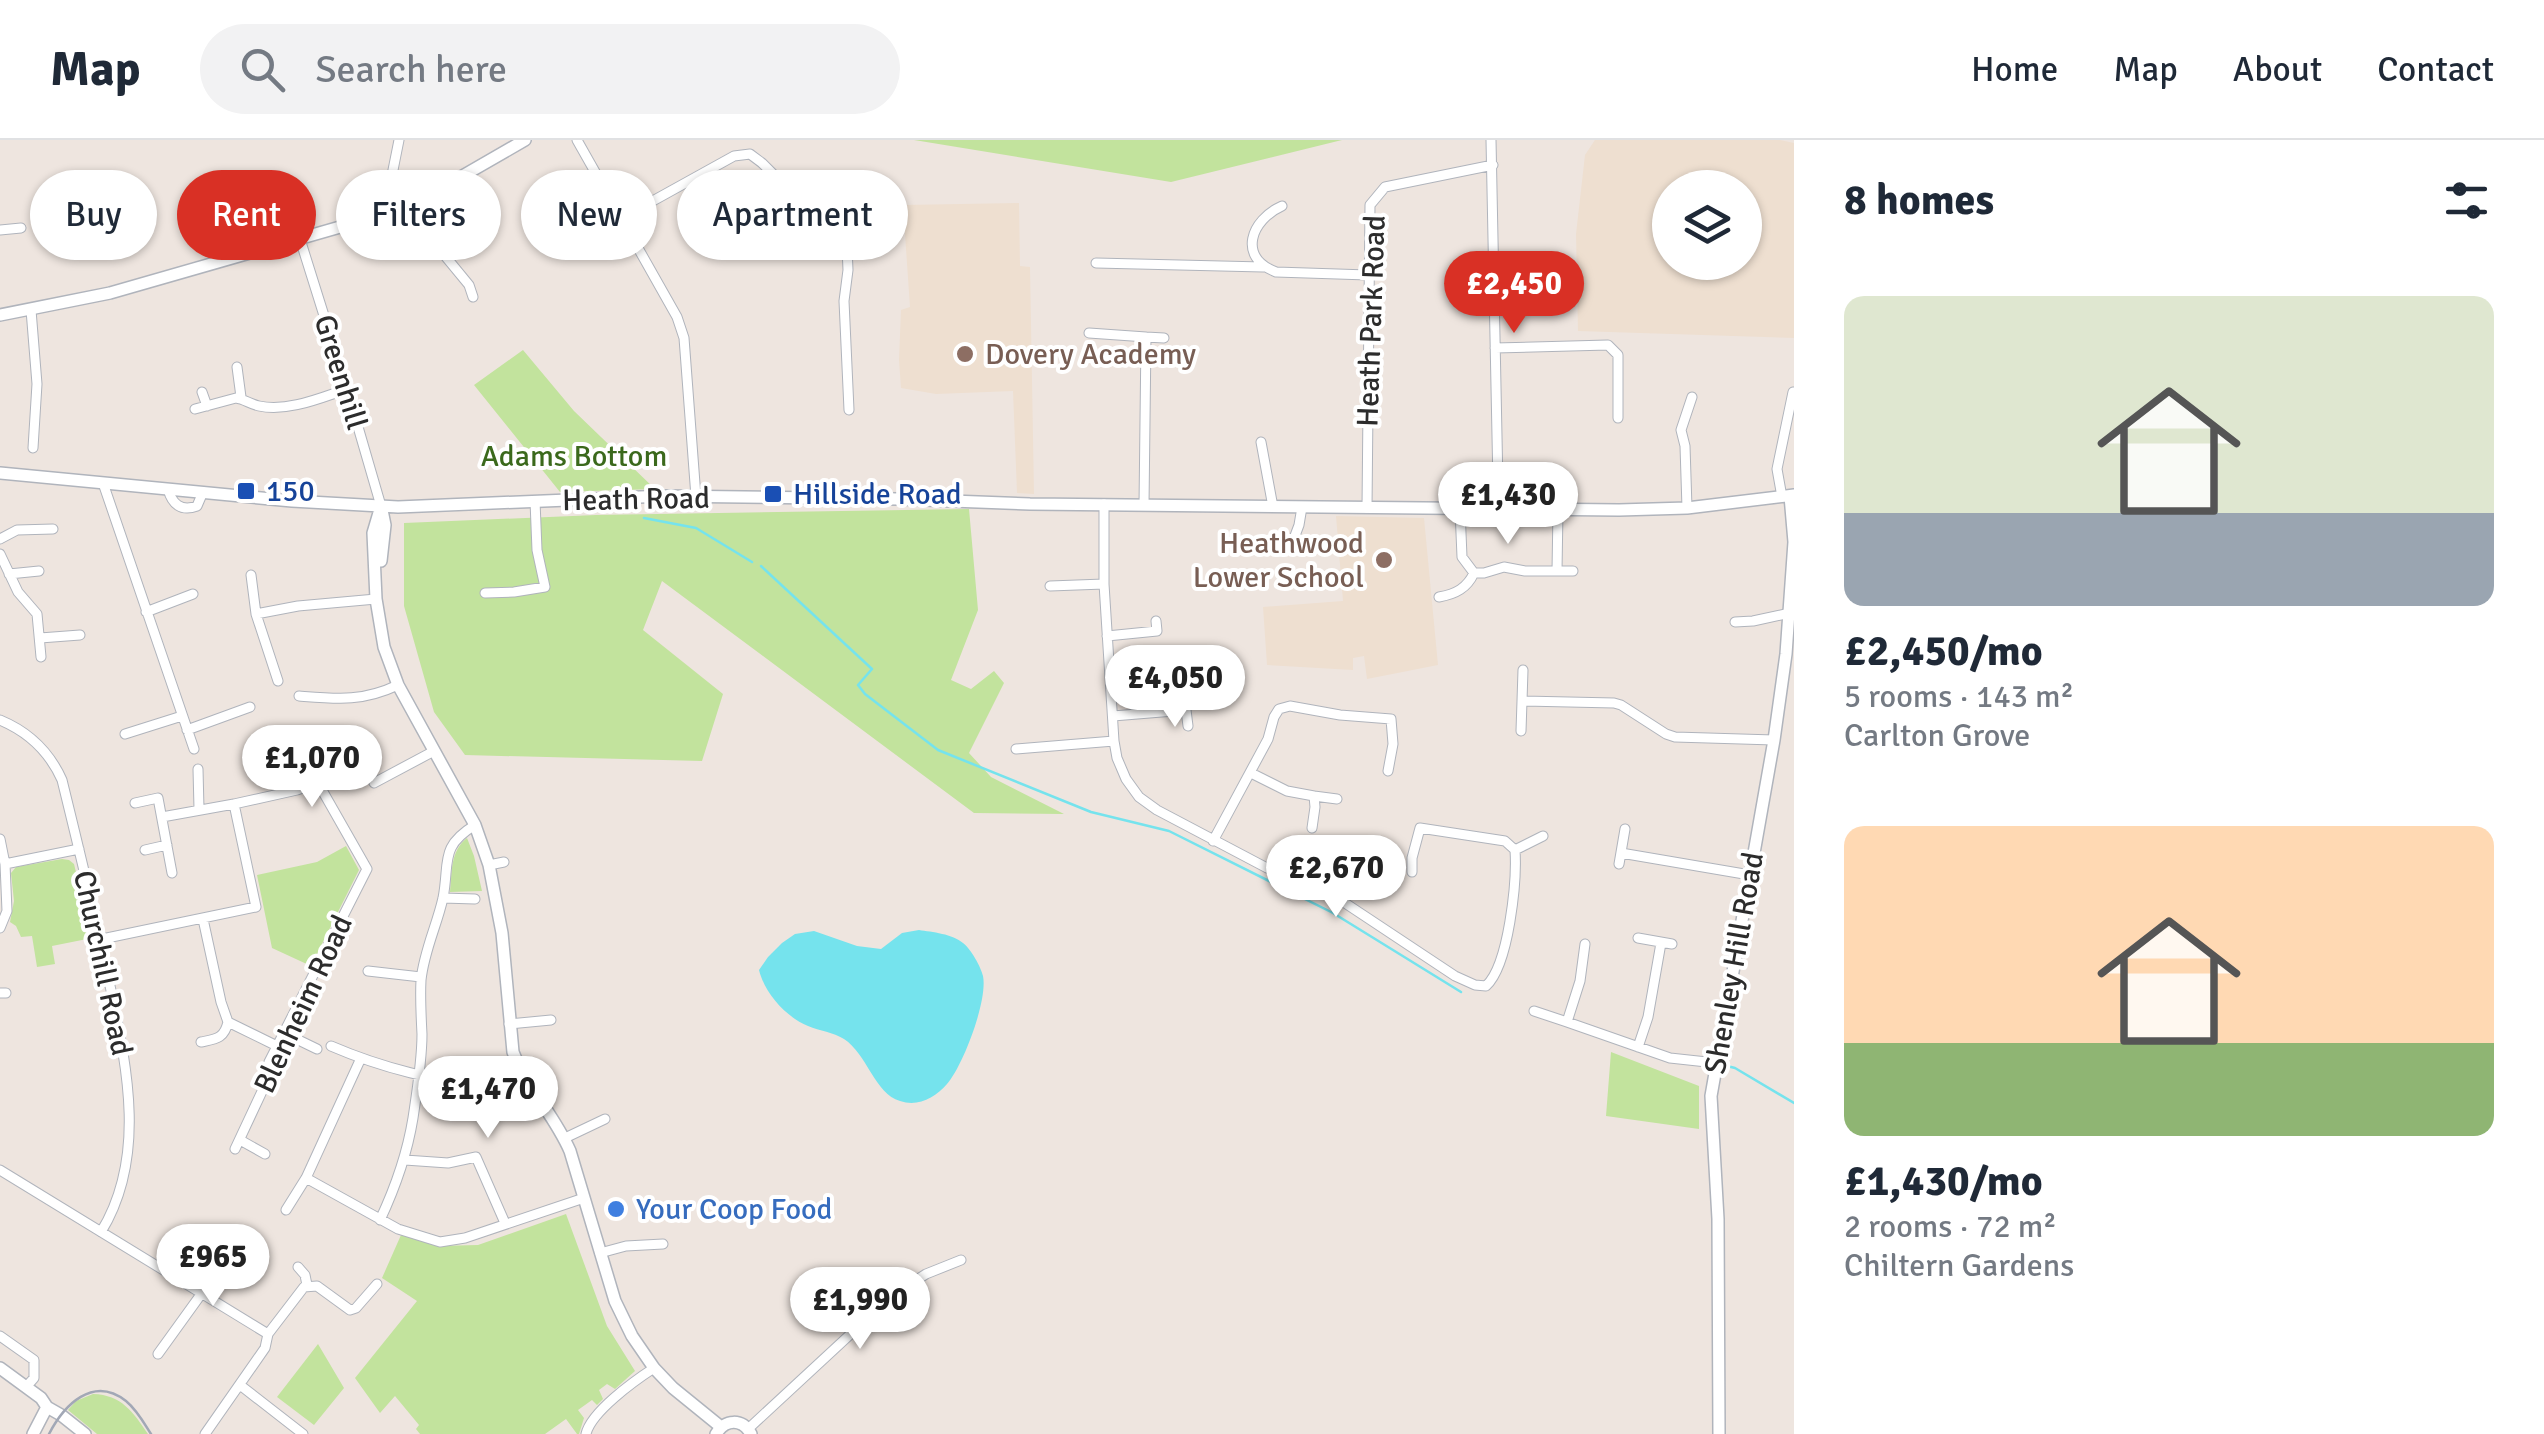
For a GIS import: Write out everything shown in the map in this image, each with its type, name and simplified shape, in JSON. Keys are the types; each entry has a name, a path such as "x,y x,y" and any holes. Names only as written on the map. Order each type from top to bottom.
{"street":[{"path":"393,170 399,140"},
{"path":"474,170 525,140"},
{"path":"578,140 595,170"},
{"path":"1491,140 1500,509"},
{"path":"657,199 734,156 750,154 816,216 850,223 844,301 849,410"},
{"name":"Heath Park Road","path":"1367,508 1370,205 1385,187 1492,164"},
{"path":"1263,267 1253,254 1252,236 1258,221 1282,206"},
{"path":"0,230 20,228"},
{"path":"0,313 110,293 226,260"},
{"name":"Greenhill","path":"307,260 381,506"},
{"path":"448,260 474,298"},
{"path":"645,260 677,317 684,338 696,497"},
{"path":"1096,263 1263,267 1276,272 1368,275"},
{"path":"32,310 37,384 33,448"},
{"path":"1089,333 1164,338"},
{"path":"1144,505 1146,337"},
{"path":"1495,348 1608,345 1618,355 1618,418"},
{"path":"237,367 242,398"},
{"path":"195,409 242,398 262,407 298,404 347,389"},
{"path":"202,392 207,406"},
{"path":"1789,496 1777,470 1793,392"},
{"path":"1686,508 1681,430 1692,398"},
{"path":"1261,442 1273,507"},
{"name":"Heath Road","path":"0,474 381,506 696,497 1558,510 1686,508 1789,496"},
{"path":"103,483 194,749"},
{"name":"Shenley Hill Road","path":"1719,1434 1718,1219 1711,1096 1774,740 1790,613 1794,542 1789,496"},
{"path":"535,501 537,550 546,601"},
{"path":"1104,504 1104,584 1116,758 1139,797 1213,841 1345,903 1455,976 1475,985 1486,986 1491,982 1503,952 1512,912 1515,850"},
{"path":"381,506 385,524 376,599 384,647 398,685 475,826 488,865 502,933 513,1052 519,1068 564,1138 615,1302 654,1368 719,1430 734,1422 750,1432 868,1317 926,1274 962,1260"},
{"path":"1293,540 1302,507"},
{"path":"1460,508 1462,557 1474,572 1504,566 1525,571 1574,572"},
{"path":"1557,571 1558,510"},
{"path":"0,539 17,530 53,528"},
{"path":"0,554 18,592 37,614 42,657"},
{"path":"9,574 39,571"},
{"path":"1439,596 1459,591 1474,572"},
{"path":"251,575 256,614 278,681"},
{"path":"1050,586 1104,584"},
{"path":"485,593 545,588"},
{"path":"146,612 193,594"},
{"path":"256,614 376,599"},
{"path":"1734,622 1790,613"},
{"path":"1107,636 1157,626 1158,644"},
{"path":"40,638 80,636"},
{"path":"1522,670 1522,731"},
{"path":"299,696 350,700 398,685"},
{"path":"1185,692 1188,726"},
{"path":"1276,695 1279,709"},
{"path":"1522,700 1614,703 1675,737 1774,740"},
{"path":"1213,841 1251,774 1279,709 1290,706 1340,715 1406,717"},
{"path":"188,730 250,707"},
{"path":"1113,716 1186,710"},
{"path":"126,734 182,716"},
{"path":"1388,770 1391,719"},
{"name":"Churchill Road","path":"0,720 18,727 54,762 62,780 102,939 124,1052 130,1112 127,1160 120,1191 101,1232"},
{"path":"1016,749 1114,741"},
{"path":"374,783 434,751"},
{"path":"198,769 199,809"},
{"path":"1251,774 1287,791 1337,799"},
{"name":"Blenheim Road","path":"234,804 314,784 322,790 367,870 277,1046 265,1085 237,1144 264,1154"},
{"path":"1312,828 1314,796"},
{"path":"135,803 158,798 172,873"},
{"path":"102,939 256,907 234,804 162,817"},
{"path":"1406,825 1505,842 1515,850"},
{"path":"380,1220 405,1160 422,1038 421,976 442,898 449,852 457,836 475,826"},
{"path":"1412,872 1420,828"},
{"path":"1626,829 1620,858 1750,875"},
{"path":"1515,850 1544,836"},
{"path":"0,839 7,911 0,928"},
{"path":"145,850 167,846"},
{"path":"4,864 78,850"},
{"path":"488,865 504,862"},
{"path":"442,898 475,898"},
{"path":"201,1042 221,1038 228,1022 204,919"},
{"path":"1638,938 1666,943 1638,1047"},
{"path":"1567,1022 1580,982 1586,944"},
{"path":"368,971 421,976"},
{"path":"1534,1010 1670,1058 1716,1063"},
{"path":"509,1024 551,1020"},
{"path":"228,1022 277,1046"},
{"path":"284,1032 317,1049"},
{"path":"331,1046 418,1074 471,1082 519,1068"},
{"path":"286,1210 306,1178 361,1058"},
{"path":"564,1138 605,1119"},
{"path":"405,1160 448,1163 476,1157 505,1223"},
{"path":"0,1170 268,1334"},
{"path":"306,1178 398,1229 440,1242 465,1238 584,1198"},
{"path":"158,1354 238,1243"},
{"path":"600,1253 626,1246 663,1244"},
{"path":"205,1434 265,1348 268,1334 307,1285 298,1266"},
{"path":"307,1285 316,1286 350,1310 377,1284"},
{"path":"0,1336 34,1360 34,1378 26,1387"},
{"path":"0,1368 85,1434"},
{"path":"586,1434 588,1424 603,1409 654,1368"},
{"path":"240,1385 303,1434"},
{"path":"33,1434 47,1408"}],"shaded area":[{"path":"1595,140 1794,143 1794,338 1578,331 1576,234 1585,155"},
{"name":"Dovery Academy","path":"1019,203 1020,266 1030,267 1034,494 1017,493 1013,391 936,394 901,388 901,310 910,307 908,205"},
{"name":"Heathwood Lower School","path":"1336,516 1424,518 1438,665 1367,679 1364,656 1353,658 1353,670 1267,665 1263,607 1343,601"}],"green space":[{"path":"914,140 1342,140 1171,182"},
{"name":"Adams Bottom","path":"523,350 574,411 655,489 560,492 474,385"},
{"path":"969,509 978,610 951,680 971,689 994,671 1004,683 969,753 991,777 1064,814 974,813 662,581 643,630 723,694 702,761 465,755 434,712 404,606 404,523 596,515"},
{"path":"467,838 482,891 450,892 455,856"},
{"path":"346,846 359,870 311,966 272,948 257,875 317,862"},
{"path":"62,859 74,864 92,938 52,946 55,964 37,967 32,936 21,937 10,922 14,901 11,873 16,867"},
{"path":"1611,1052 1699,1086 1699,1129 1606,1116"},
{"path":"566,1214 607,1326 635,1371 615,1389 607,1384 599,1390 603,1399 597,1405 592,1400 578,1410 584,1418 579,1434 566,1419 545,1434 420,1434 416,1429 419,1425 395,1396 380,1413 355,1378 417,1301 382,1278 401,1235 438,1246 478,1245"},
{"path":"318,1344 344,1388 314,1425 277,1397"},
{"path":"93,1394 119,1401 148,1434 97,1434 68,1410 76,1401"}],"water":[{"path":"919,930 948,935 963,943 980,968 984,987 973,1032 953,1075 932,1097 907,1103 884,1090 844,1039 808,1026 784,1011 766,988 759,970 795,934 814,931 857,946 881,949 902,933"}],"waterway":[{"path":"644,518 696,528 752,562"},
{"path":"761,566 872,669 858,685 865,694 938,750 1091,812 1169,831 1333,913 1461,992"},
{"path":"1723,1065 1735,1068 1794,1103"}],"railway":[{"path":"49,1434 71,1404 91,1392 102,1391 126,1401 151,1434"}],"place":[{"name":"Dovery Academy","path":"965,354"},
{"name":"150","path":"246,491"},
{"name":"Hillside Road","path":"773,494"},
{"name":"Heathwood Lower School","path":"1384,560"},
{"name":"Your Coop Food","path":"616,1209"}]}
